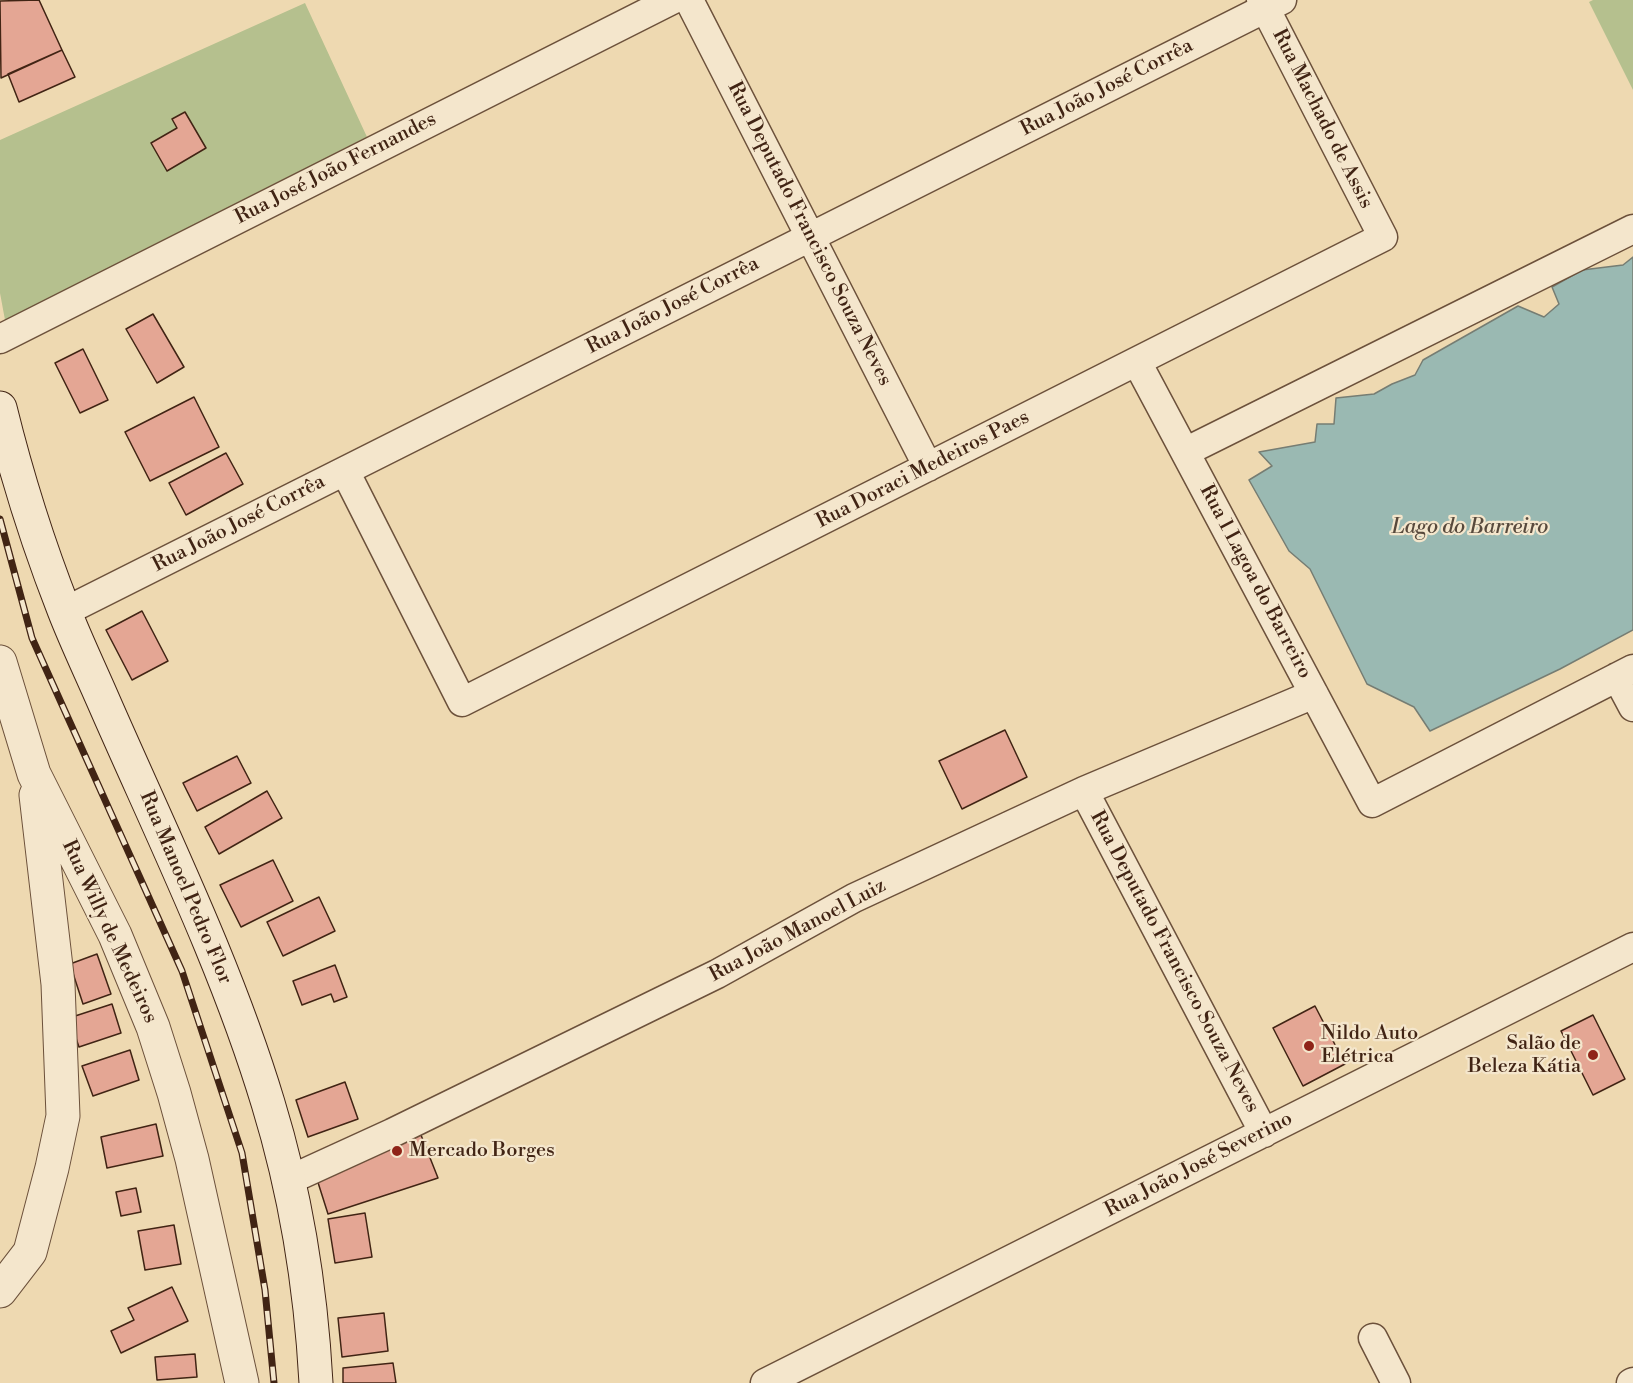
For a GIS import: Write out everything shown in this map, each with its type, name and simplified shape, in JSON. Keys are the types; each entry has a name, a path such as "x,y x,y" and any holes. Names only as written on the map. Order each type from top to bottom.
{"street":[{"name":"Rua José João Fernandes","path":"0,339 672,0"},
{"name":"Rua Deputado Francisco Souza Neves","path":"689,0 928,467"},
{"name":"Rua João José Corrêa","path":"64,612 811,237 1269,3"},
{"name":"Rua Machado de Assis","path":"1269,3 1383,237"},
{"path":"1185,452 1633,229"},
{"name":"Rua Doraci Medeiros Paes","path":"345,471 462,702 1383,237"},
{"name":"Rua 1 Lagoa do Barreiro","path":"1137,362 1372,803 1625,673"},
{"name":"Rua Manoel Pedro Flor","path":"0,408 16,471 64,612 219,965 269,1104 299,1236 316,1383"},
{"name":"Rua Willy de Medeiros","path":"0,662 34,774 115,935 153,1027 192,1159 242,1383"},
{"path":"1625,673 1633,707"},
{"name":"Rua João Manoel Luiz","path":"287,1181 392,1133 706,980 854,898 1084,791 1314,693"},
{"path":"0,1291 30,1252 63,1116 58,984 34,774"},
{"name":"Rua Deputado Francisco Souza Neves","path":"1084,791 1264,1133"},
{"name":"Rua João José Severino","path":"765,1383 1633,947"},
{"path":"1373,1338 1396,1383"}],"green space":[{"path":"1593,0 1633,0 1633,90 1589,2"},
{"path":"305,3 367,137 5,320 0,293 0,140"}],"water":[{"name":"Lago do Barreiro","path":"1633,257 1633,630 1560,669 1430,731 1414,707 1367,684 1310,569 1289,551 1249,480 1272,466 1259,452 1315,442 1317,424 1334,424 1336,398 1374,394 1415,375 1423,360 1518,306 1544,317 1559,304 1552,287 1582,270 1623,265"}],"building":[{"path":"39,0 62,50 1,78 0,1"},
{"path":"62,50 75,77 19,102 8,74"},
{"path":"185,112 206,148 167,171 151,143 177,128 172,119"},
{"path":"153,314 184,367 157,383 126,329"},
{"path":"83,349 108,400 80,413 55,363"},
{"path":"194,397 219,447 150,481 125,432"},
{"path":"226,453 243,484 186,515 169,483"},
{"path":"142,611 168,661 132,680 106,630"},
{"path":"1005,730 1027,777 962,809 939,761"},
{"path":"237,756 251,783 197,811 183,783"},
{"path":"267,791 282,818 219,854 205,827"},
{"path":"273,860 293,901 241,927 220,885"},
{"path":"319,897 335,931 283,956 267,922"},
{"path":"97,954 111,994 83,1004 70,964"},
{"path":"335,965 347,997 334,1002 331,994 302,1005 293,981"},
{"path":"112,1004 121,1033 79,1047 69,1018"},
{"name":"Nildo Auto Elétrica","path":"1315,1006 1345,1064 1303,1086 1273,1028"},
{"name":"Salão de Beleza Kátia","path":"1593,1015 1625,1079 1593,1095 1561,1031"},
{"path":"130,1050 139,1080 93,1096 82,1066"},
{"path":"345,1082 358,1119 308,1137 296,1100"},
{"path":"156,1124 163,1156 107,1168 101,1137"},
{"name":"Mercado Borges","path":"419,1130 438,1178 328,1214 315,1173"},
{"path":"136,1188 141,1212 121,1216 116,1192"},
{"path":"365,1213 372,1257 335,1263 328,1219"},
{"path":"174,1225 181,1264 145,1270 138,1231"},
{"path":"172,1287 188,1321 121,1353 111,1331 134,1320 128,1308"},
{"path":"384,1313 388,1351 342,1357 338,1318"},
{"path":"195,1354 197,1377 157,1380 155,1357"},
{"path":"393,1363 396,1383 343,1383 343,1368"}],"railway":[{"path":"0,519 32,638 182,971 242,1153 265,1290 274,1383"}],"place":[{"name":"Nildo Auto Elétrica","path":"1309,1046"},
{"name":"Salão de Beleza Kátia","path":"1593,1055"},
{"name":"Mercado Borges","path":"397,1151"}]}
